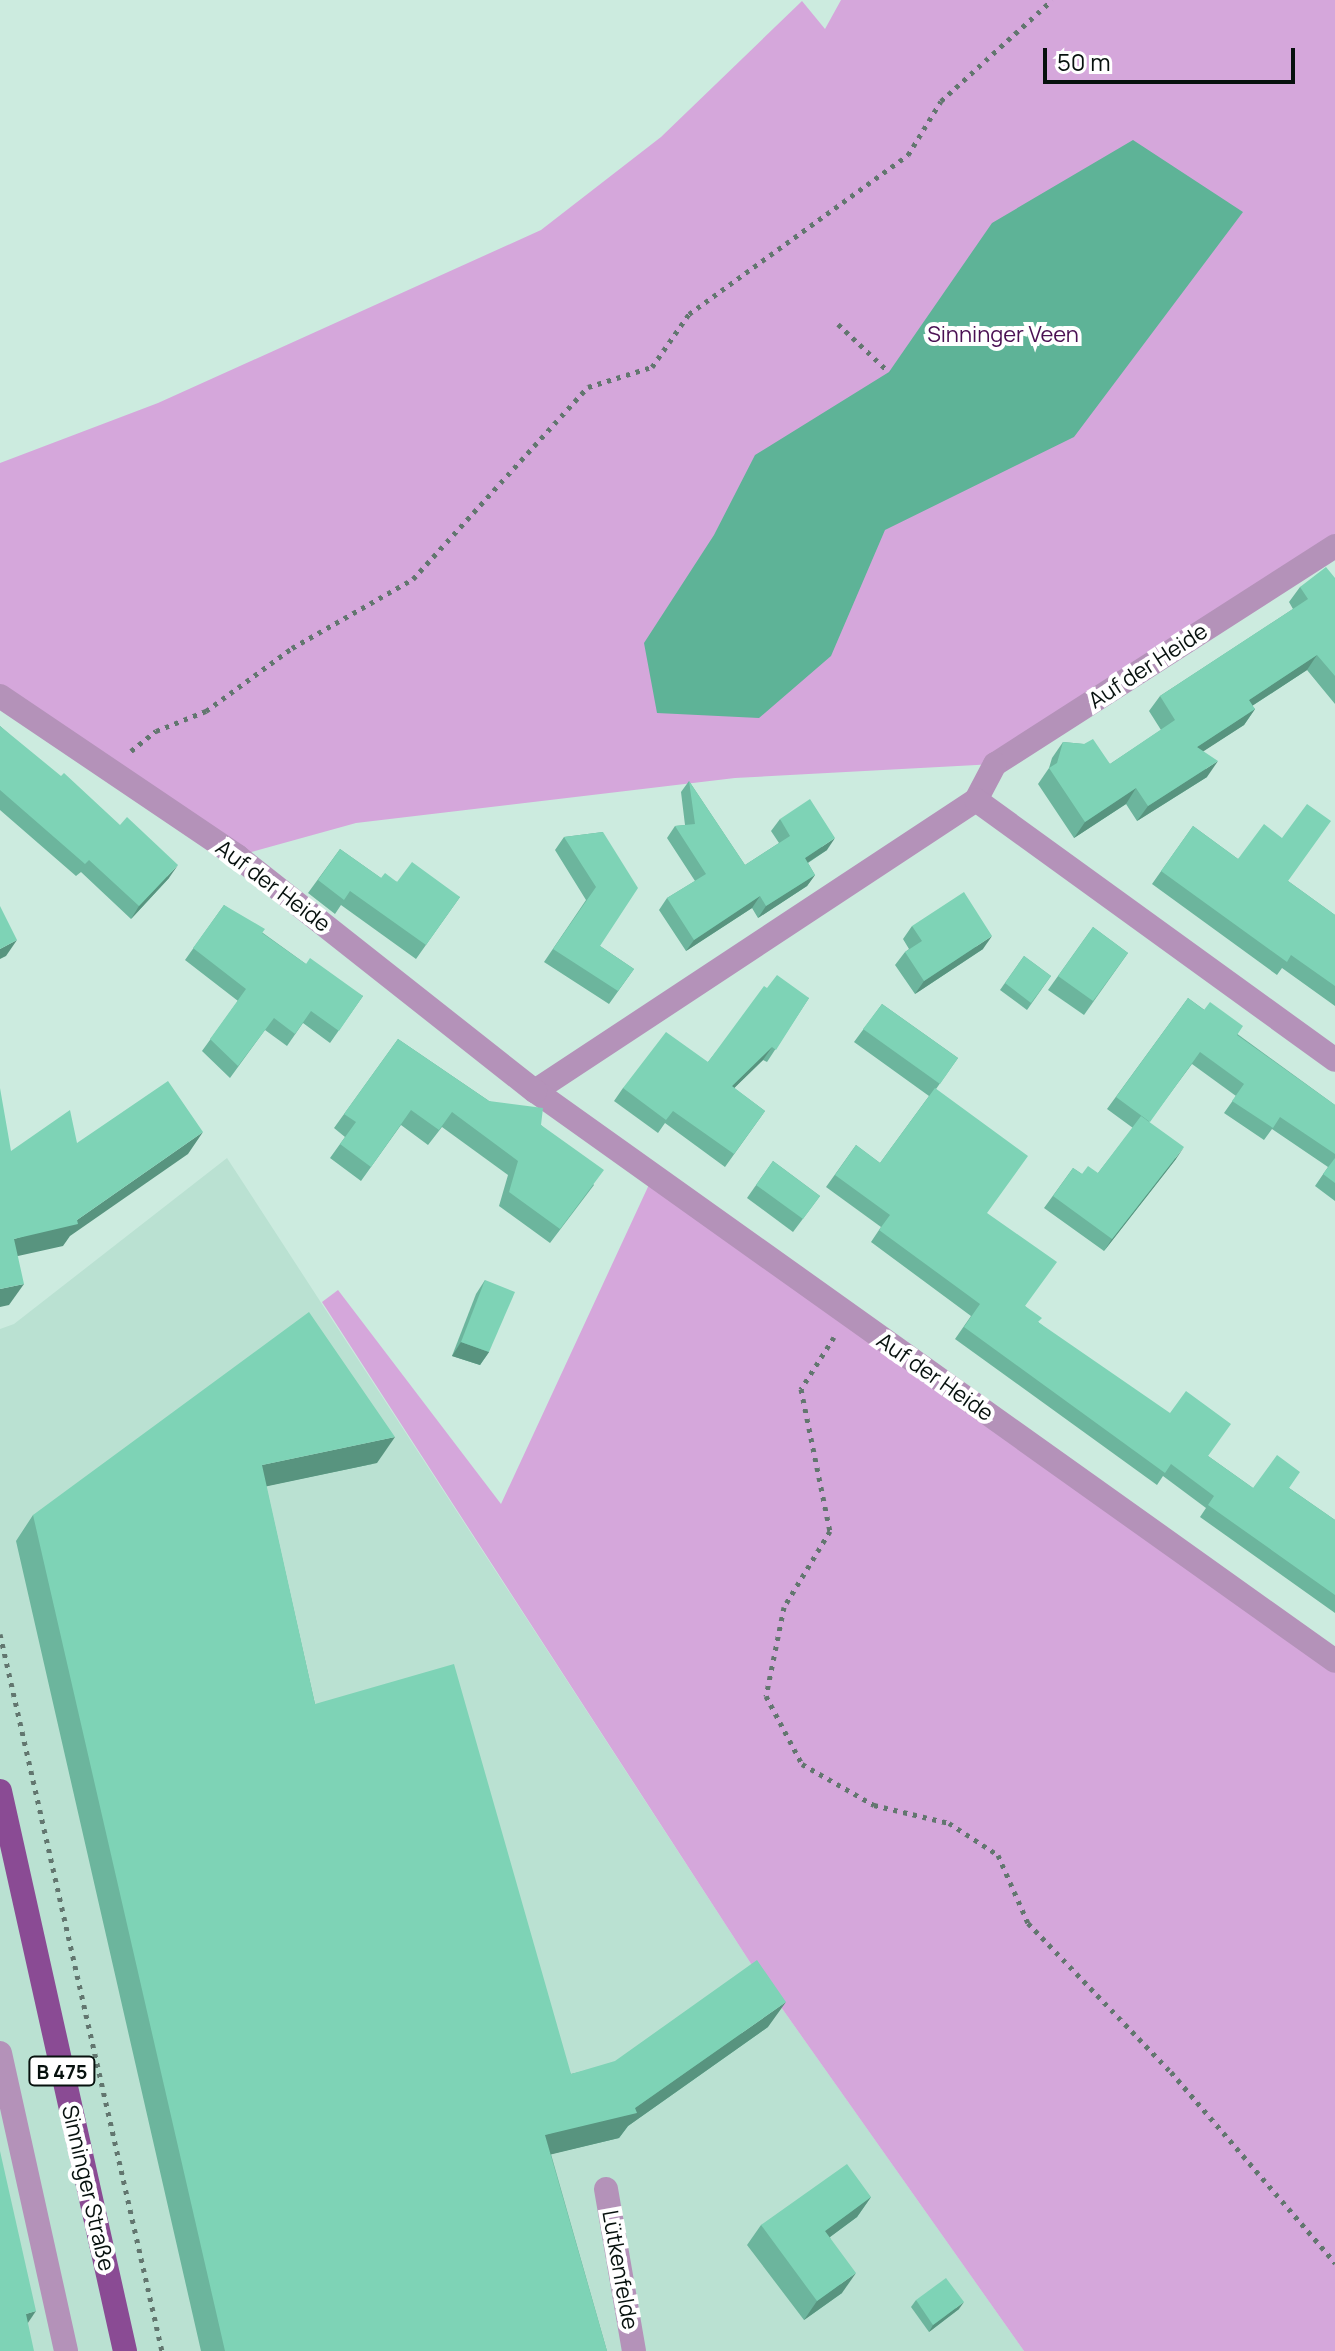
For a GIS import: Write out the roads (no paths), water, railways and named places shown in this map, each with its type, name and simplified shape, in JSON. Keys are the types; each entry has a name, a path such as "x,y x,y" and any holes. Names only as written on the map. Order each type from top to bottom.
{"main road":[{"name":"Sinninger Straße","path":"0,1791 125,2351"}],"street":[{"name":"Auf der Heide","path":"535,1091 976,800 995,764 1335,546"},
{"name":"Auf der Heide","path":"0,696 237,856 535,1091 1335,1661"},
{"path":"976,800 1335,1060"},
{"path":"0,2053 66,2351"},
{"name":"Lütkenfelde","path":"606,2189 634,2351"}],"park label":[{"name":"Sinninger Veen","path":"1003,335"}]}
